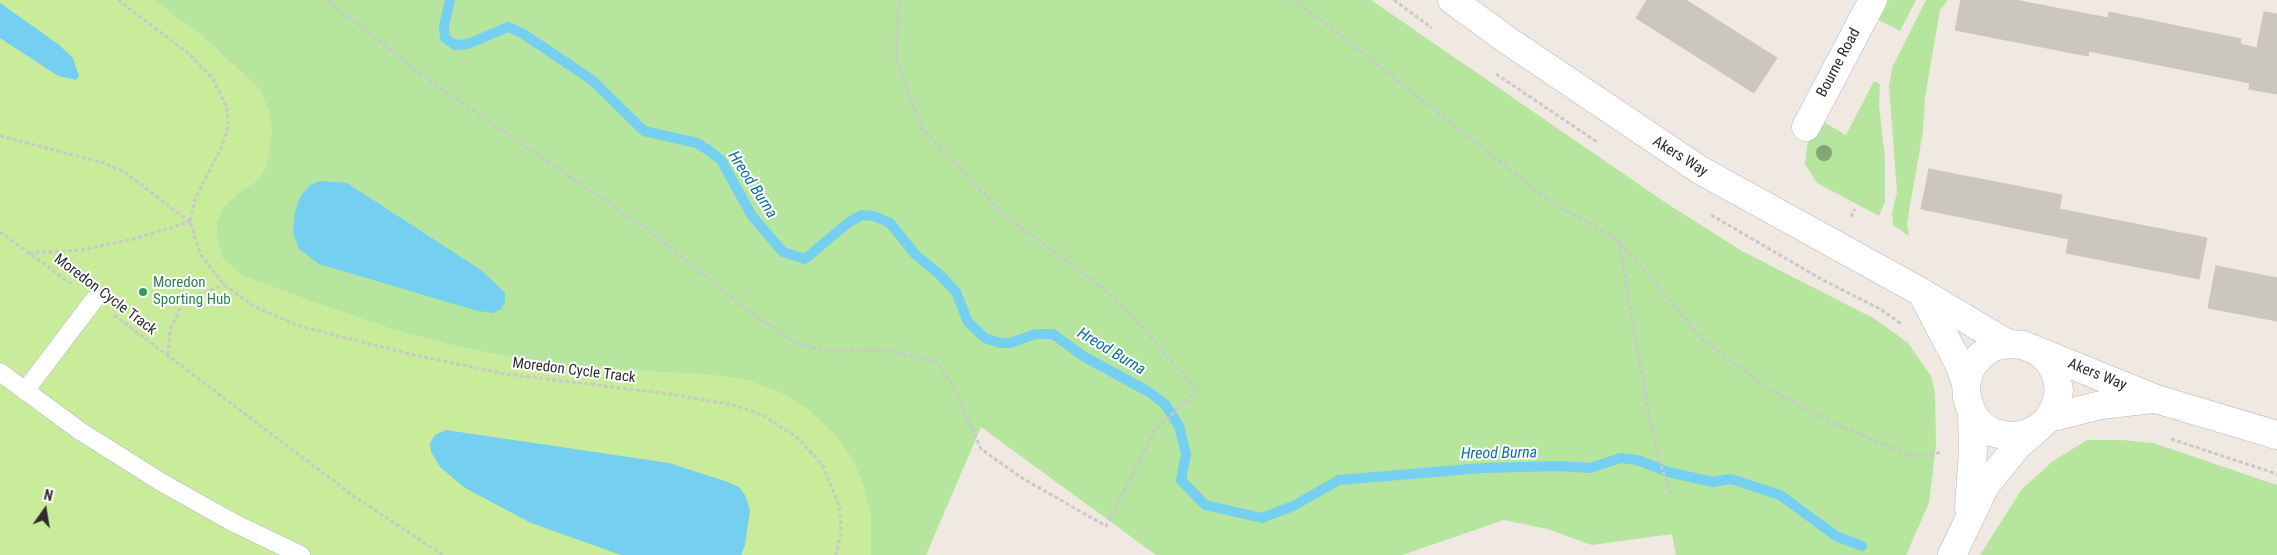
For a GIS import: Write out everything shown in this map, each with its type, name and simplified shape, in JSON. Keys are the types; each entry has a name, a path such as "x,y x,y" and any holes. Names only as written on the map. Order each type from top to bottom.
{"main road":[{"name":"Akers Way","path":"1452,0 1548,68 1700,170 1921,292 2008,344 2023,345 2156,399 2277,435"},
{"name":"Bourne Road","path":"1806,127 1873,0"},
{"name":"Akers Way","path":"1921,292 1951,347 1966,383 1966,398 1972,412 1981,425 1994,433 2009,436 2024,435 2044,423 2100,405 2156,399"},
{"path":"1966,383 1971,368 1980,356 1993,348 2008,344"},
{"name":"Akers Way","path":"2037,351 2048,361 2056,375 2058,390 2056,404 2044,423"},
{"path":"1968,516 1973,450 1972,412"},
{"path":"1952,555 1968,516 1985,486 2020,444 2044,423"}],"lane":[{"path":"25,391 94,300"},
{"path":"0,372 80,431 161,482 234,523 301,555"}],"path":[{"path":"0,136 104,163 123,171 190,222 195,199 228,127 227,108 213,79 189,54 118,0"},
{"path":"327,0 433,83 651,232 747,310 796,343 828,351 886,350 936,362 953,385 981,449 1022,478 1106,526 1155,430 1197,391 1137,321 1104,289 1003,214 922,128 896,59 900,0"},
{"path":"1294,0 1547,199 1618,242 1701,338 1768,389 1831,422 1909,455 1923,456 1945,452 1942,447"},
{"path":"1394,0 1437,32"},
{"path":"1494,72 1600,144"},
{"path":"1706,212 1817,277 1882,310 1906,328"},
{"name":"Moredon Cycle Track","path":"29,253 82,250 133,239 190,222 201,255 224,285 257,308 303,326 410,354 504,374 671,394 733,404 763,415 799,439 823,466 840,508 841,534 836,555"},
{"name":"Moredon Cycle Track","path":"0,232 94,300 355,497 443,555"},
{"path":"1618,242 1659,459 1671,495"},
{"name":"Moredon Cycle Track","path":"167,355 170,330 179,310 198,295 224,285"},
{"path":"2161,436 2277,474"}],"green space":[{"name":"Moredon Sporting Hub","path":"0,0 153,0 202,36 260,90 269,110 272,128 270,152 265,170 256,181 239,192 222,208 217,221 217,239 222,258 245,277 391,329 451,345 517,359 577,367 711,375 750,381 780,392 806,408 835,434 853,460 864,488 871,520 871,555 0,555"},
{"path":"153,0 1371,0 1666,203 1742,251 1875,319 1908,343 1931,376 1935,393 1936,446 1929,503 1906,555 1676,555 1672,534 1592,545 1547,529 1504,520 1402,555 1156,555 981,427 926,555 871,555 871,520 864,488 853,460 834,434 806,408 750,381 711,375 577,367 517,359 451,345 391,329 327,307 245,277 229,265 222,258 217,239 217,221 222,208 239,192 256,181 260,90 202,36"},
{"path":"1889,0 1916,0 1900,31 1877,19"},
{"path":"1926,0 1948,0 1940,10 1925,97 1923,131 1907,223 1909,236 1893,225 1892,213 1897,192 1889,86 1892,68"},
{"path":"1874,81 1880,84 1879,106 1885,158 1885,201 1879,216 1817,183 1805,164 1807,145 1820,120 1846,135"},
{"path":"2087,440 2122,440 2153,443 2277,485 2277,555 1980,555 2022,489 2053,461"}],"water":[{"path":"0,3 58,44 73,58 79,76 76,80 58,76 0,38"},
{"path":"320,181 347,183 481,270 505,293 505,302 501,309 493,313 478,311 319,264 299,249 293,232 295,212 300,197 310,185"},
{"path":"446,430 669,463 728,482 739,487 745,495 750,510 745,545 741,555 621,555 531,523 465,488 440,467 431,452 430,443 435,435"}],"building":[{"path":"1647,0 1686,0 1777,58 1754,93 1636,18"},
{"path":"1961,0 2015,0 2108,18 2109,12 2241,39 2240,44 2257,48 2264,12 2277,14 2277,94 2249,89 2250,83 2089,51 2088,56 1955,30"},
{"path":"1929,169 2062,195 2059,209 2207,238 2199,279 2066,253 2069,239 1921,209"},
{"path":"2216,266 2277,278 2277,321 2208,308"}],"waterway":[{"name":"Hreod Burna","path":"450,0 444,26 445,38 455,45 468,44 508,27 522,33 592,80 644,131 697,143 708,150 721,160 752,216 783,252 805,259 849,222 862,215 874,216 890,223 915,254 940,275 956,292 968,322 985,338 1000,343 1010,343 1036,334 1053,334 1083,356 1149,392 1165,404 1179,426 1186,454 1181,480 1205,505 1262,518 1293,506 1339,480 1483,468 1560,466 1590,468 1621,458 1637,460 1668,472 1713,482 1731,479 1780,495 1836,536 1862,546"}],"place":[{"name":"Moredon Sporting Hub","path":"143,292"}]}
